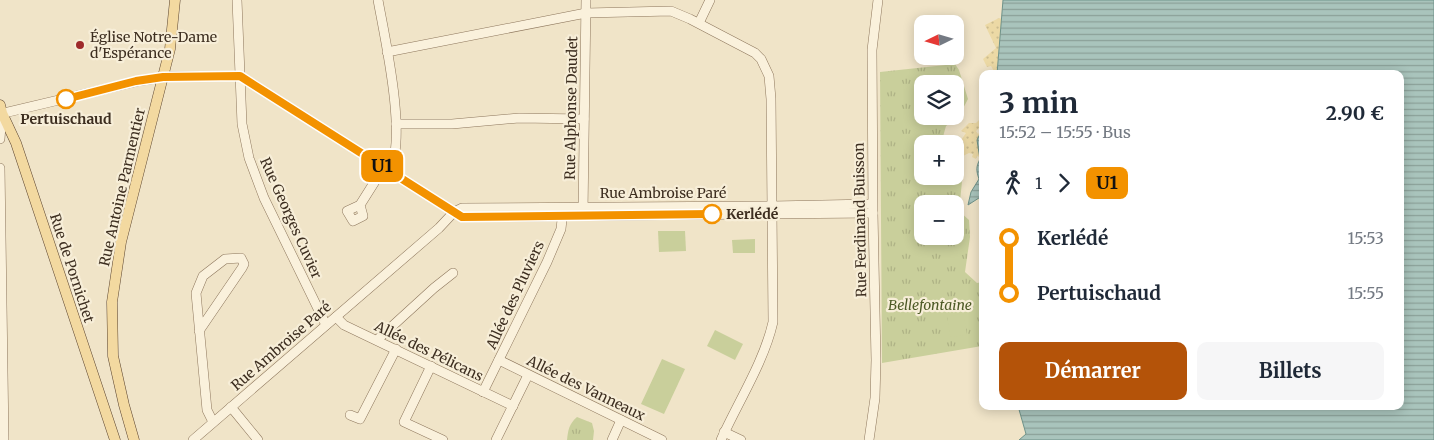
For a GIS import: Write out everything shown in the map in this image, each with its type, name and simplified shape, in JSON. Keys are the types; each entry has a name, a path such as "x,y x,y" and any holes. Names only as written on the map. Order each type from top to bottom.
{"main road":[{"name":"Rue Antoine Parmentier","path":"134,440 118,383 113,356 112,302 121,242 170,50 175,0"},
{"name":"Rue de Pornichet","path":"1,111 16,143 115,440"}],"street":[{"name":"Rue Georges Cuvier","path":"237,0 242,124 249,158 264,198 326,325"},
{"path":"360,205 395,158 396,124 378,0"},
{"name":"Rue Alphonse Daudet","path":"583,211 586,0"},
{"path":"699,24 710,0"},
{"name":"Rue Ferdinand Buisson","path":"870,440 875,398 876,360 872,50 878,0"},
{"path":"387,52 586,13 671,11 755,53 761,59 769,76 772,114 773,322 770,336 724,437 741,440"},
{"path":"0,139 1,111 136,81 163,77 240,76 454,212"},
{"path":"396,124 452,124 519,118 584,119"},
{"path":"0,168 4,440"},
{"name":"Rue Ambroise Paré","path":"193,440 439,228 454,212 462,217 583,211 873,208"},
{"name":"Allée des Pluviers","path":"483,392 547,262 561,229 563,212"},
{"path":"199,331 242,268 244,264 241,258 225,259 203,276 196,293 199,331 207,410 213,422"},
{"path":"377,340 453,273"},
{"name":"Allée des Pélicans","path":"336,316 344,325 513,406"},
{"path":"350,415 360,419 396,349"},
{"name":"Allée des Vanneaux","path":"499,360 662,440"},
{"path":"430,366 404,422 442,440"},
{"path":"496,440 528,375"},
{"path":"231,407 258,440"},
{"path":"612,440 621,420"}],"green space":[{"name":"Bellefontaine","path":"946,65 956,65 959,70 961,75 914,75 914,125 947,125 944,135 914,135 914,185 962,185 961,195 914,195 914,245 964,245 964,216 969,220 970,237 965,272 977,283 979,283 979,347 882,363 880,72"},
{"name":"Bellefontaine","path":"964,86 968,99 964,107"},
{"path":"658,231 685,231 686,251 659,252"},
{"path":"755,239 755,253 733,253 732,240"},
{"path":"964,314 967,335 950,337 947,316"},
{"path":"715,330 743,344 735,360 707,346"},
{"path":"662,359 685,369 664,414 641,404"},
{"path":"577,417 592,423 594,431 593,440 567,440 569,427"}],"sand":[{"path":"999,18 1005,20 997,70 993,70 991,66 987,67 983,59 996,48 985,25"},
{"path":"979,120 979,128 976,131 979,133 979,157 977,156 976,159 972,157 973,154 969,153 964,156 964,136 966,133 961,131 969,123 976,123"}],"water":[{"path":"1003,0 1434,0 1434,440 1019,440 1026,434 1019,410 1404,410 1404,70 997,70"},
{"path":"979,136 979,153 977,140"},
{"path":"979,162 979,179 977,173"},
{"path":"979,179 979,198 968,205 971,192"}],"bus line":[{"name":"U1","path":"66,99 136,81 163,77 240,76 462,217 712,214"}],"place":[{"name":"Église Notre-Dame d'Espérance","path":"80,45"},
{"name":"Pertuischaud","path":"66,99"},
{"name":"Kerlédé","path":"712,214"}]}
